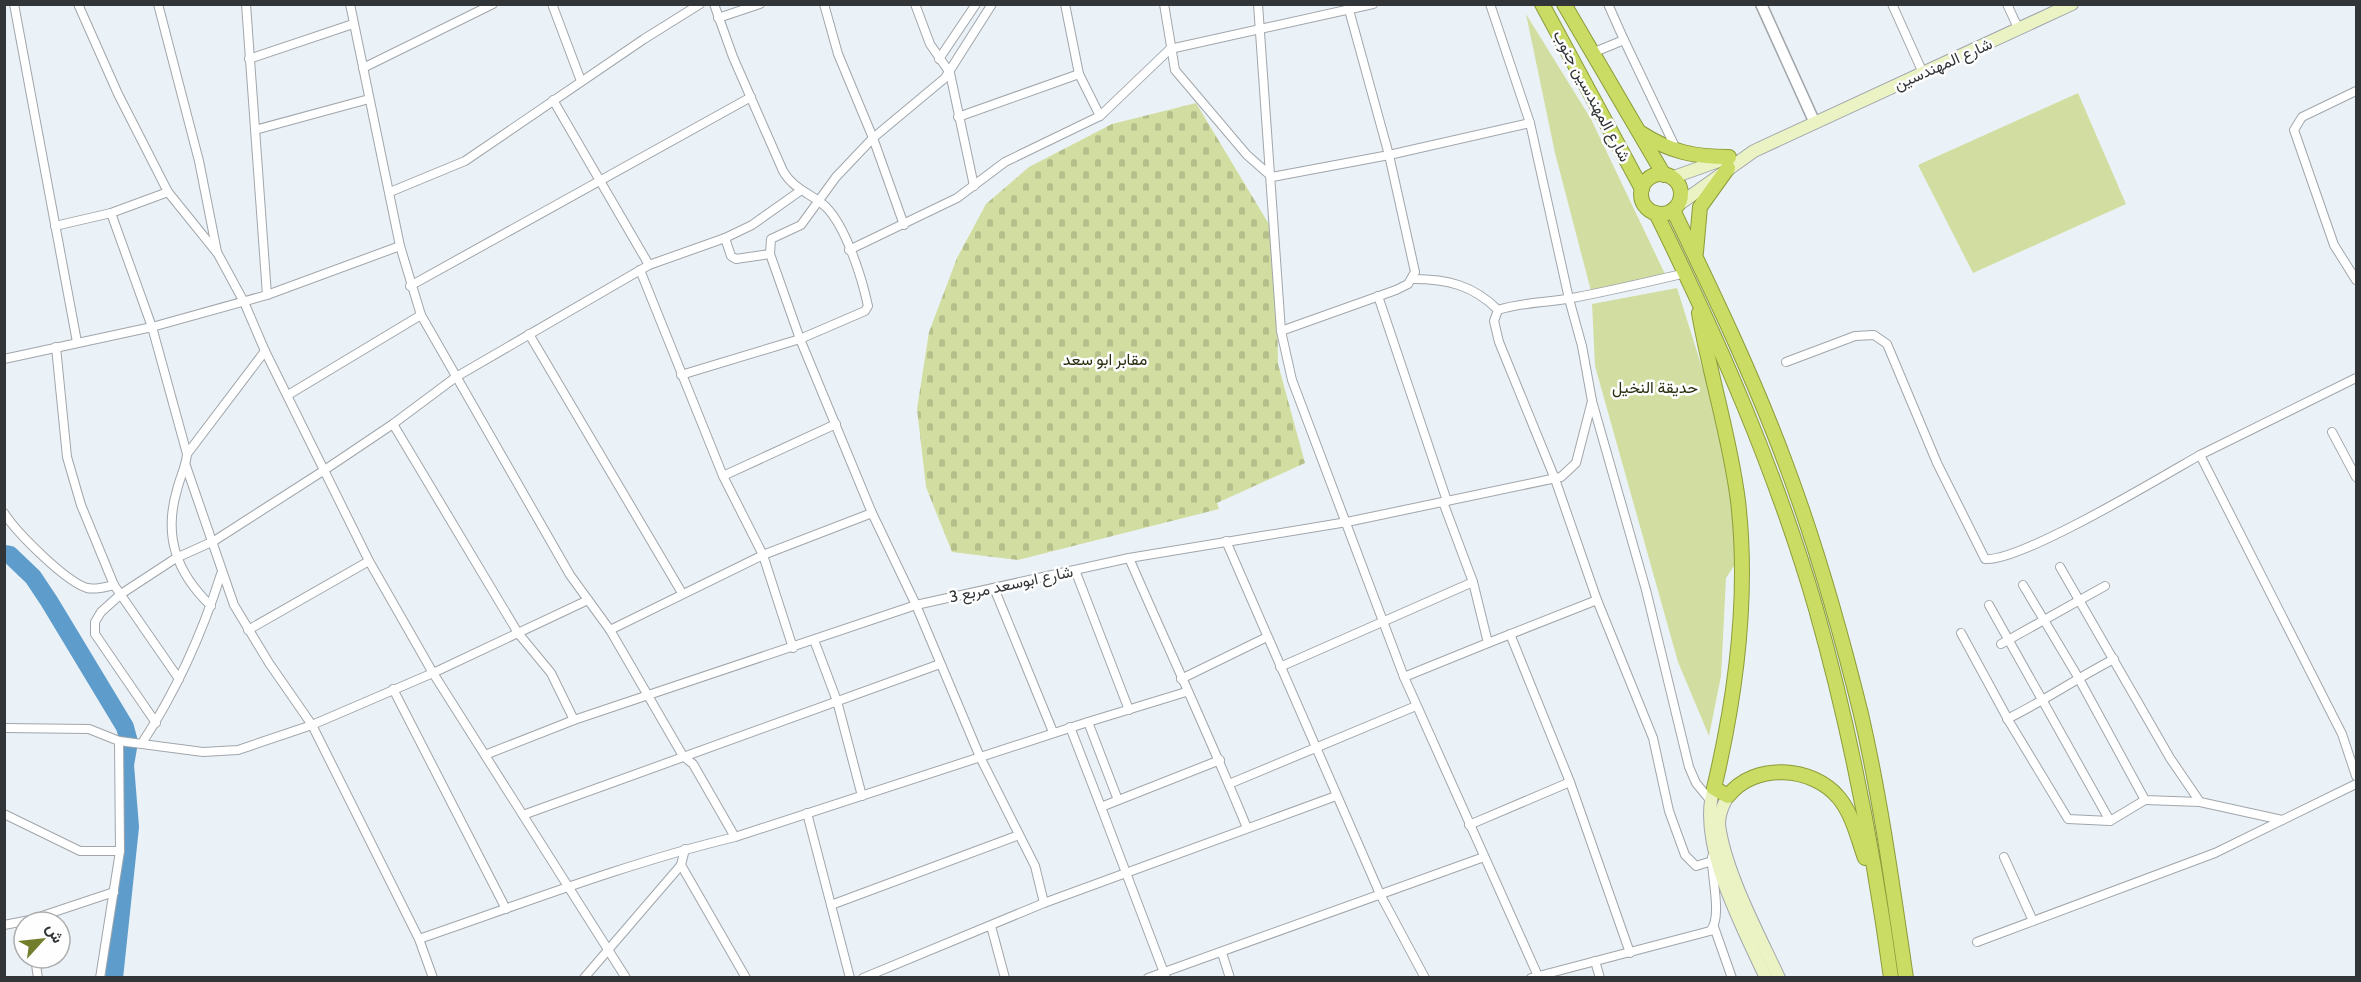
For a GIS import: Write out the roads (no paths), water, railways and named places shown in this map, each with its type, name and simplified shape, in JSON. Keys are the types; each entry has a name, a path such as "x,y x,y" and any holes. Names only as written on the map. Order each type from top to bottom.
{"highway":[{"name":"شارع المهندسين جنوب","path":"1542,4 1642,189"},
{"name":"شارع المهندسين جنوب","path":"1564,4 1636,131 1668,176"},
{"path":"1636,131 1677,152 1729,162 1700,207 1695,238 1696,257"},
{"path":"1891,978 1846,724 1815,607 1755,432 1686,273 1656,213 1645,207 1642,189 1648,179 1668,176 1680,190 1675,207 1755,385 1786,462 1816,554 1861,716 1877,795 1906,978"},
{"path":"1656,213 1675,207"},
{"path":"1695,293 1706,352 1730,448 1741,529 1741,592 1737,649 1712,794 1728,795 1743,781 1765,772 1801,776 1822,785 1838,797 1846,808 1877,891"},
{"path":"1897,919 1914,978"}],"main road":[{"name":"شارع المهندسين","path":"1729,162 2072,4"},
{"path":"1668,176 1729,162"},
{"path":"1675,207 1729,162"},
{"path":"1712,794 1709,828 1713,845 1730,894 1766,978"},
{"path":"1728,795 1721,810 1719,831 1738,886 1779,978"}],"street":[{"path":"14,4 76,342"},
{"path":"78,4 118,94 168,192 218,254 244,302 265,351 369,561 433,673 626,978"},
{"path":"158,4 199,161 218,254"},
{"path":"246,4 267,295"},
{"path":"350,4 352,24 400,246 410,286 421,315 570,574 610,630 646,695 683,756 693,764 735,837"},
{"path":"363,68 493,4"},
{"path":"552,4 581,81"},
{"path":"390,192 465,161 581,81 700,4"},
{"path":"681,375 800,339 867,310 867,303 849,250 835,218 818,200 800,191 783,171 714,4"},
{"path":"718,18 760,4"},
{"path":"824,4 826,20 838,54 873,138 904,225"},
{"path":"915,4 939,59 950,73 974,186"},
{"path":"992,4 950,73 873,138 836,177 801,225 771,239 770,254 800,339 872,513 916,605 980,757 1035,866 1044,903"},
{"path":"1065,4 1079,74 1100,116"},
{"path":"1164,4 1175,70 1247,155 1272,177"},
{"path":"1258,4 1272,177 1281,332 1292,380 1347,522 1382,623 1535,977 1704,934 1714,927"},
{"path":"849,250 904,225 974,186 1005,162 1100,116 1170,49 1373,4"},
{"path":"1490,4 1530,123 1569,299 1582,346 1592,401 1649,601 1689,767 1696,783 1712,794"},
{"path":"1608,4 1677,152"},
{"path":"1761,4 1814,121"},
{"path":"1892,4 1923,73"},
{"path":"2007,4 2019,30"},
{"path":"939,59 973,6"},
{"path":"1281,332 1408,284 1413,279 1414,264 1389,155 1349,10"},
{"path":"249,59 352,24"},
{"path":"1592,53 1624,40"},
{"path":"958,117 1079,74"},
{"path":"2356,91 2302,117 2294,130 2334,245 2356,280"},
{"path":"410,286 751,98"},
{"path":"255,130 369,99"},
{"path":"553,100 649,265"},
{"path":"1272,177 1389,155 1530,123"},
{"path":"156,723 95,634 95,622 101,612 121,594 176,558 214,541 323,471 393,424 456,376 649,265 725,238 766,217 800,191"},
{"path":"55,226 111,213 168,192"},
{"path":"111,213 152,327 187,454 173,517 176,558 190,585 211,606"},
{"path":"725,238 731,256 736,259 770,254"},
{"path":"4,359 152,327 244,302 400,246"},
{"path":"640,270 723,476 763,555 793,648"},
{"path":"1498,310 1535,301 1569,299 1686,273"},
{"path":"1413,279 1435,279 1456,283 1485,297 1498,310"},
{"path":"1378,296 1473,582 1488,643"},
{"path":"1498,310 1494,321 1499,342 1555,479 1597,600 1653,738 1670,811 1685,855 1696,866 1712,861"},
{"path":"288,395 421,315"},
{"path":"529,334 682,593"},
{"path":"1786,362 1854,336 1874,335 1887,344 1937,463 1985,559 2009,555 2075,524 2200,456 2356,378"},
{"path":"56,347 67,457 81,505 114,585 179,679"},
{"path":"187,454 265,351"},
{"path":"1555,479 1568,474 1576,463 1592,401"},
{"path":"393,424 518,633 551,673 574,720"},
{"path":"723,476 836,424"},
{"path":"2332,432 2356,477"},
{"path":"2200,456 2343,734 2356,776"},
{"path":"186,466 201,515 214,541 221,574 248,630 312,725 419,939 433,978"},
{"name":"شارع ابوسعد مربع 3","path":"485,755 574,720 916,605 1129,558 1347,522 1555,479"},
{"path":"4,513 45,557 84,587 100,588 114,585"},
{"path":"610,630 763,555 872,513"},
{"path":"1226,541 1314,748 1380,894 1425,978"},
{"path":"1129,558 1186,692 1220,760 1247,828"},
{"path":"248,630 369,561"},
{"path":"2060,567 2170,758 2200,802"},
{"path":"1075,570 1129,710"},
{"path":"142,743 156,723 179,679 211,606 221,574"},
{"path":"1280,667 1473,582"},
{"path":"2023,585 2078,677 2145,801"},
{"path":"2005,642 2105,586"},
{"path":"994,588 1053,732"},
{"path":"4,728 89,729 119,741 229,752 312,725 433,673 588,600"},
{"path":"1404,677 1597,600"},
{"path":"1989,605 2005,642 2045,700 2110,821"},
{"path":"1961,633 2007,719 2068,819 2110,821 2145,801 2200,802 2282,820"},
{"path":"1510,634 1570,782 1630,953"},
{"path":"1181,679 1267,638"},
{"path":"814,640 837,701 862,796"},
{"path":"2007,719 2045,700 2078,677 2114,658"},
{"path":"523,815 940,664"},
{"path":"393,689 506,909"},
{"path":"419,939 568,886 686,849 735,837 1053,732 1186,692"},
{"path":"1229,784 1416,706"},
{"path":"1088,722 1118,800"},
{"path":"1070,727 1165,975"},
{"path":"100,978 120,851 119,741"},
{"path":"1101,807 1220,760"},
{"path":"1468,825 1570,782"},
{"path":"1977,942 2215,853 2356,784"},
{"path":"863,978 1044,903 1336,796"},
{"path":"807,813 850,978"},
{"path":"4,814 80,851 120,851"},
{"path":"831,905 1019,835"},
{"path":"1713,845 1716,914 1714,927 1732,978"},
{"path":"584,978 681,865 686,849"},
{"path":"1148,978 1165,975 1484,857"},
{"path":"2004,857 2033,921"},
{"path":"681,865 746,978"},
{"path":"62,910 114,892"},
{"path":"991,926 1005,978"},
{"path":"1222,953 1230,978"},
{"path":"1595,961 1600,978"}],"waterway":[{"path":"4,554 10,555 33,577 49,601 125,727 129,742 125,765 130,827 114,978"}],"park label":[{"name":"مقابر ابو سعد","path":"1105,359"},
{"name":"حديقة النخيل","path":"1655,387"}]}
